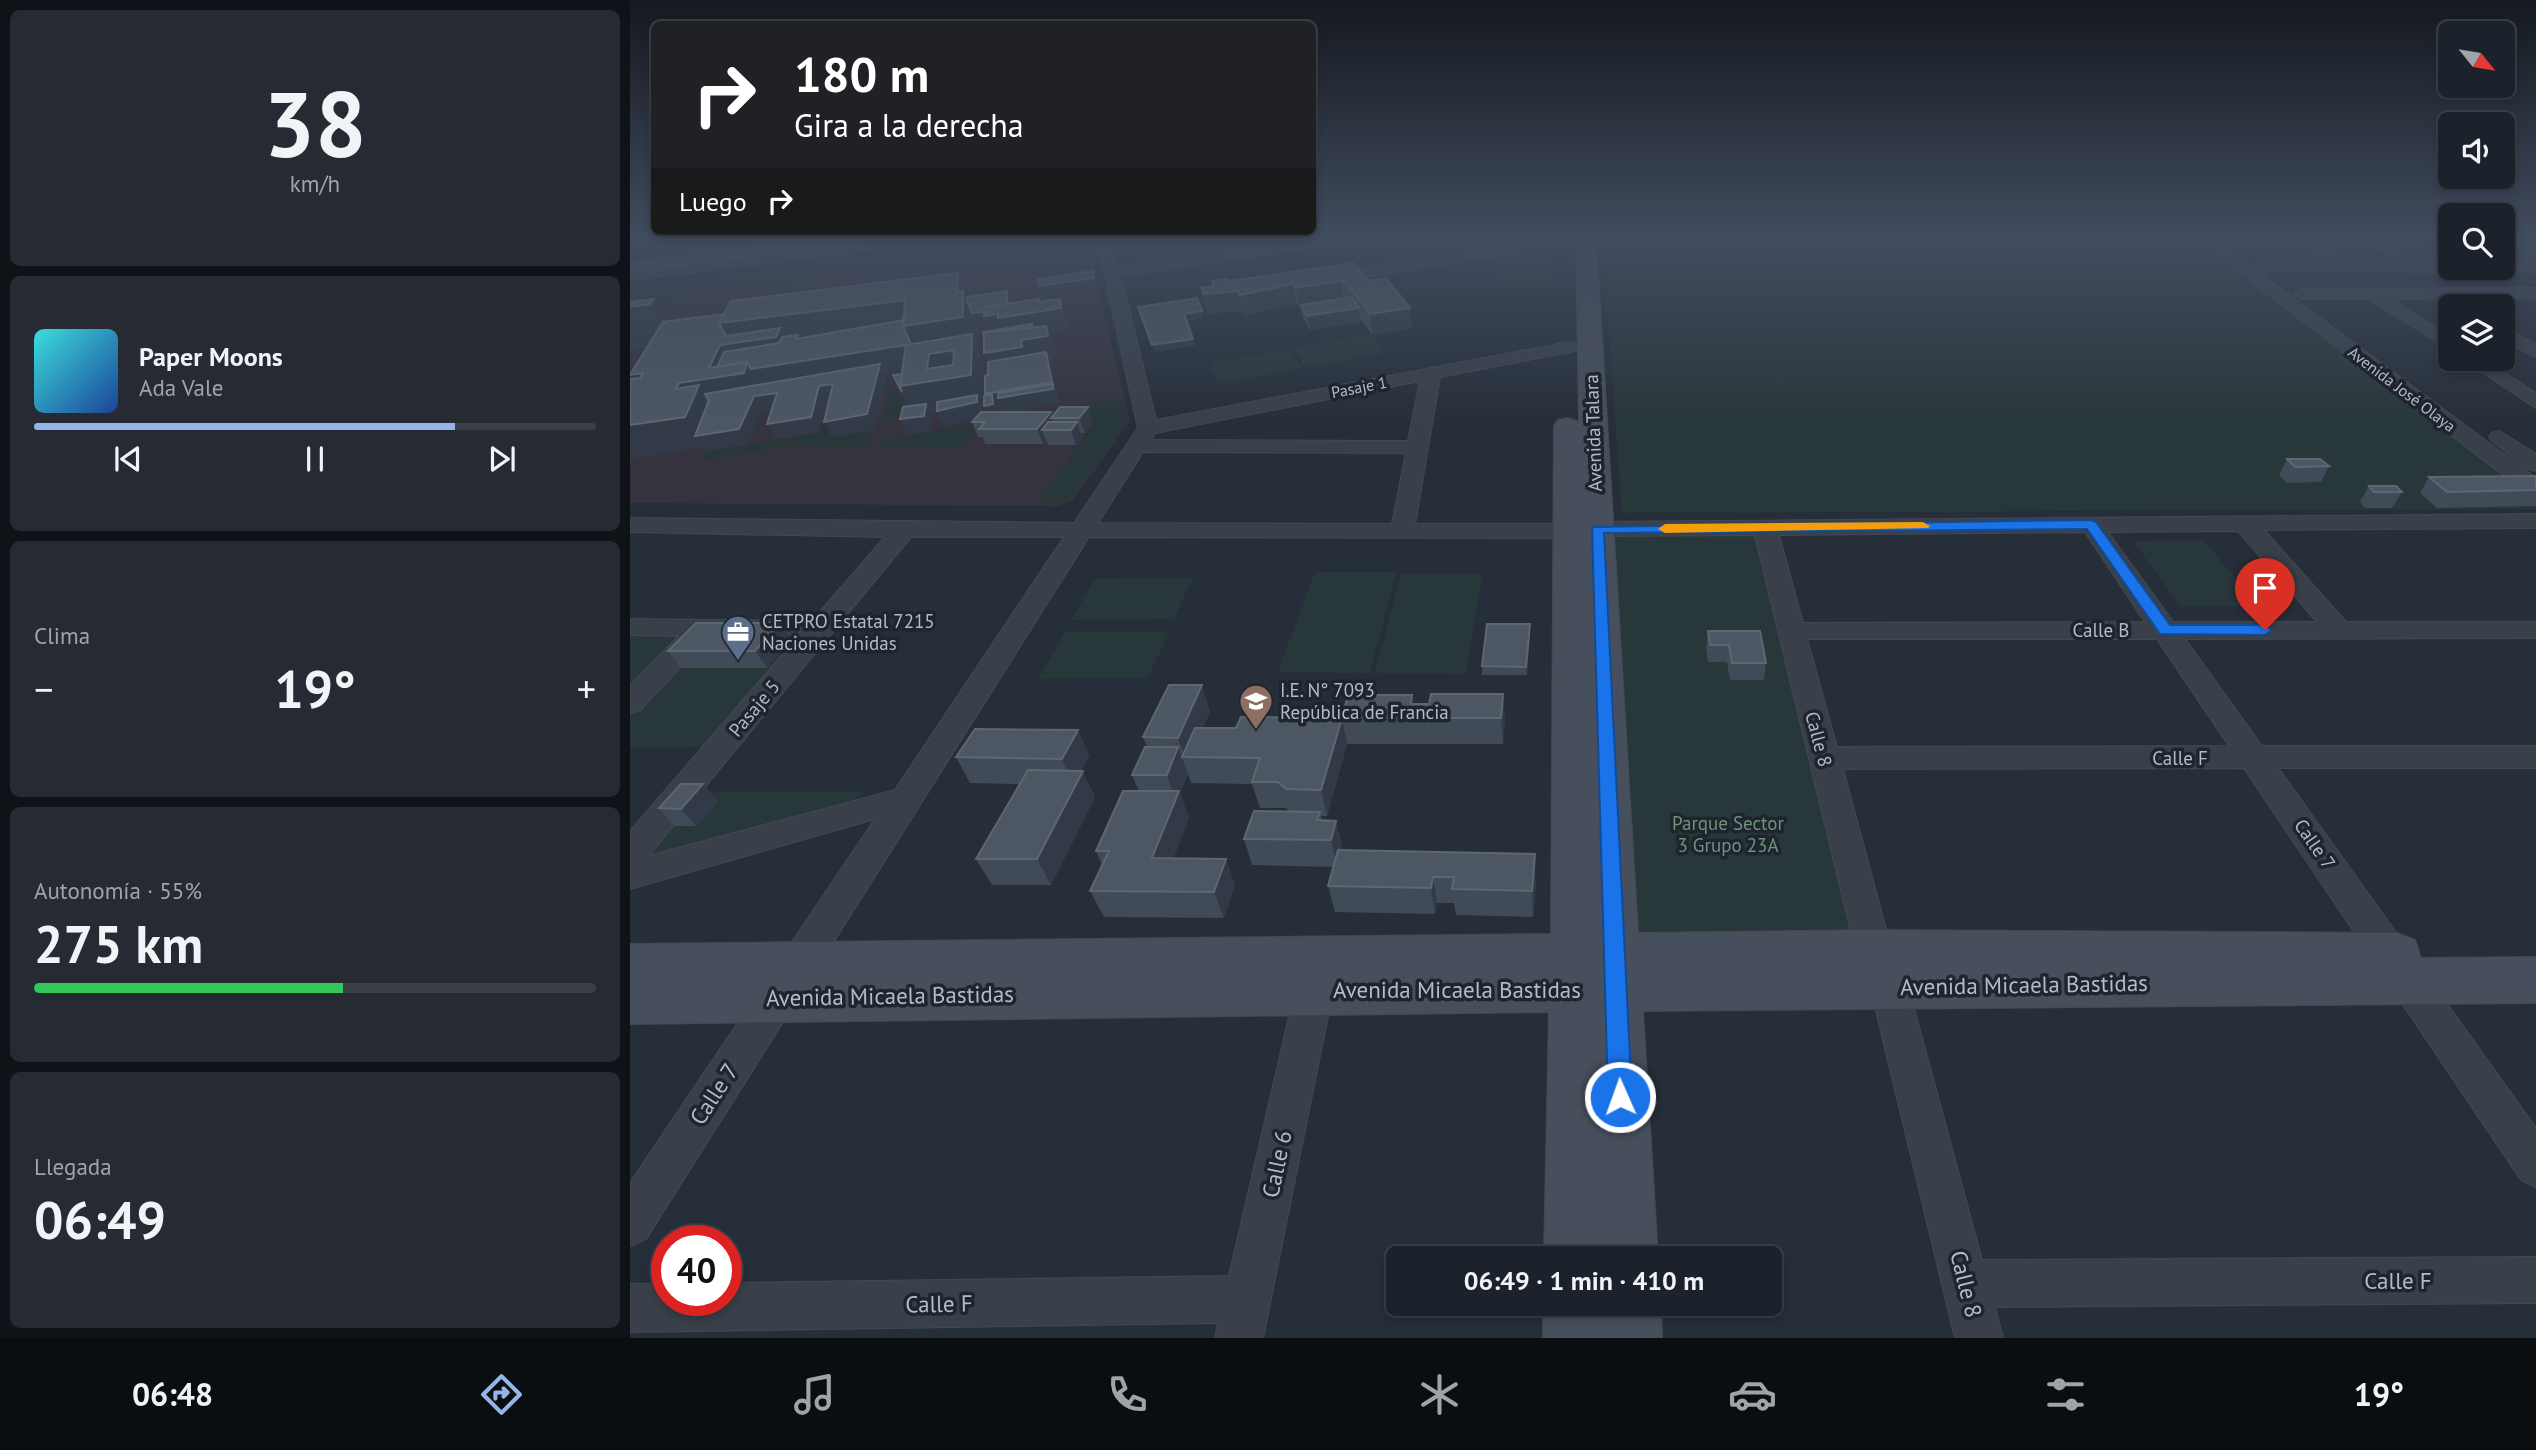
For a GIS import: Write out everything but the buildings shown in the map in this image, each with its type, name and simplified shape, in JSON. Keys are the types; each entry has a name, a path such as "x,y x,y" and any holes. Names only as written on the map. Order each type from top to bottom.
{"street":[{"path":"1123,300 1127,309 1143,437 1418,447"},
{"name":"Avenida Talara","path":"1571,300 1569,347 1582,530"},
{"name":"Avenida Talara","path":"1576,300 1595,972 1625,1246"},
{"name":"Avenida José Olaya","path":"2285,300 2536,489"},
{"name":"Avenida José Olaya","path":"2311,300 2536,464"},
{"path":"2383,300 2438,337"},
{"path":"2510,300 2526,309"},
{"path":"2515,340 2536,352"},
{"name":"Pasaje 1","path":"1143,437 1431,373 1569,347"},
{"path":"2489,371 2536,402"},
{"path":"1402,531 1431,373"},
{"path":"2432,411 2462,411"},
{"name":"Calle 7","path":"630,1223 1143,437"},
{"path":"630,524 904,530 1402,531 2536,521"},
{"path":"2244,523 2339,630"},
{"name":"Calle 7","path":"2091,524 2402,968 2536,1165"},
{"name":"Calle 8","path":"1765,527 1979,1338"},
{"name":"Pasaje 5","path":"630,854 904,530"},
{"path":"630,627 819,630"},
{"path":"630,702 704,628"},
{"name":"Calle B","path":"1791,631 2536,630"},
{"name":"Calle F","path":"1824,758 2536,757"},
{"path":"630,875 908,798"},
{"name":"Avenida Micaela Bastidas","path":"2402,968 2536,954"},
{"name":"Avenida Micaela Bastidas","path":"630,966 787,981 1314,990 1595,972"},
{"name":"Avenida Micaela Bastidas","path":"630,1000 787,981 1882,969 2402,968 2536,981"},
{"name":"Avenida Talara","path":"1577,1246 1595,972"},
{"name":"Calle 6","path":"1244,1319 1314,990"},
{"name":"Calle F","path":"1965,1283 2536,1280"},
{"name":"Calle F","path":"630,1308 1244,1319"},
{"path":"1576,1316 1576,1338"},
{"path":"1628,1316 1629,1338"}],"shaded area":[{"path":"668,300 1102,300 1130,421 1072,501 1058,506 630,503 630,331"}],"green space":[{"path":"630,300 670,300 630,331"},
{"path":"1607,300 2275,300 2536,496 2536,509 1622,513"},
{"path":"1371,334 1385,353 1305,368 1294,348"},
{"path":"1290,349 1302,368 1218,384 1209,363"},
{"path":"897,390 906,411 905,417 882,420 888,392"},
{"path":"1123,398 1128,421 1072,497 1059,503 1038,502 1096,422 1064,422 1054,427 987,426 990,422"},
{"path":"836,400 827,438 873,431 868,447 788,446 704,459 707,452 820,433 829,401"},
{"path":"975,423 980,426 959,447 879,447 880,442"},
{"name":"Parque Sector 3 Grupo 23A","path":"1756,534 1853,933 1634,936 1611,535"},
{"path":"2204,540 2258,606 2181,607 2133,541"},
{"path":"1315,572 1396,572 1370,673 1278,672"},
{"path":"1401,573 1482,574 1466,674 1375,673"},
{"path":"1193,578 1174,619 1071,620 1095,579"},
{"path":"1170,631 1148,678 1038,679 1065,632"},
{"path":"811,633 712,747 630,748 630,709 705,634"},
{"path":"630,635 682,635 630,686"},
{"path":"700,791 866,792 852,800 649,856"}],"slow traffic":[{"path":"1665,529 1923,526"}],"place":[{"name":"CETPRO Estatal 7215 Naciones Unidas","path":"738,662"},
{"name":"I.E. N° 7093 República de Francia","path":"1256,731"}],"route":[{"path":"1620,1097 1597,529 2091,524 2165,630 2265,630"}]}
